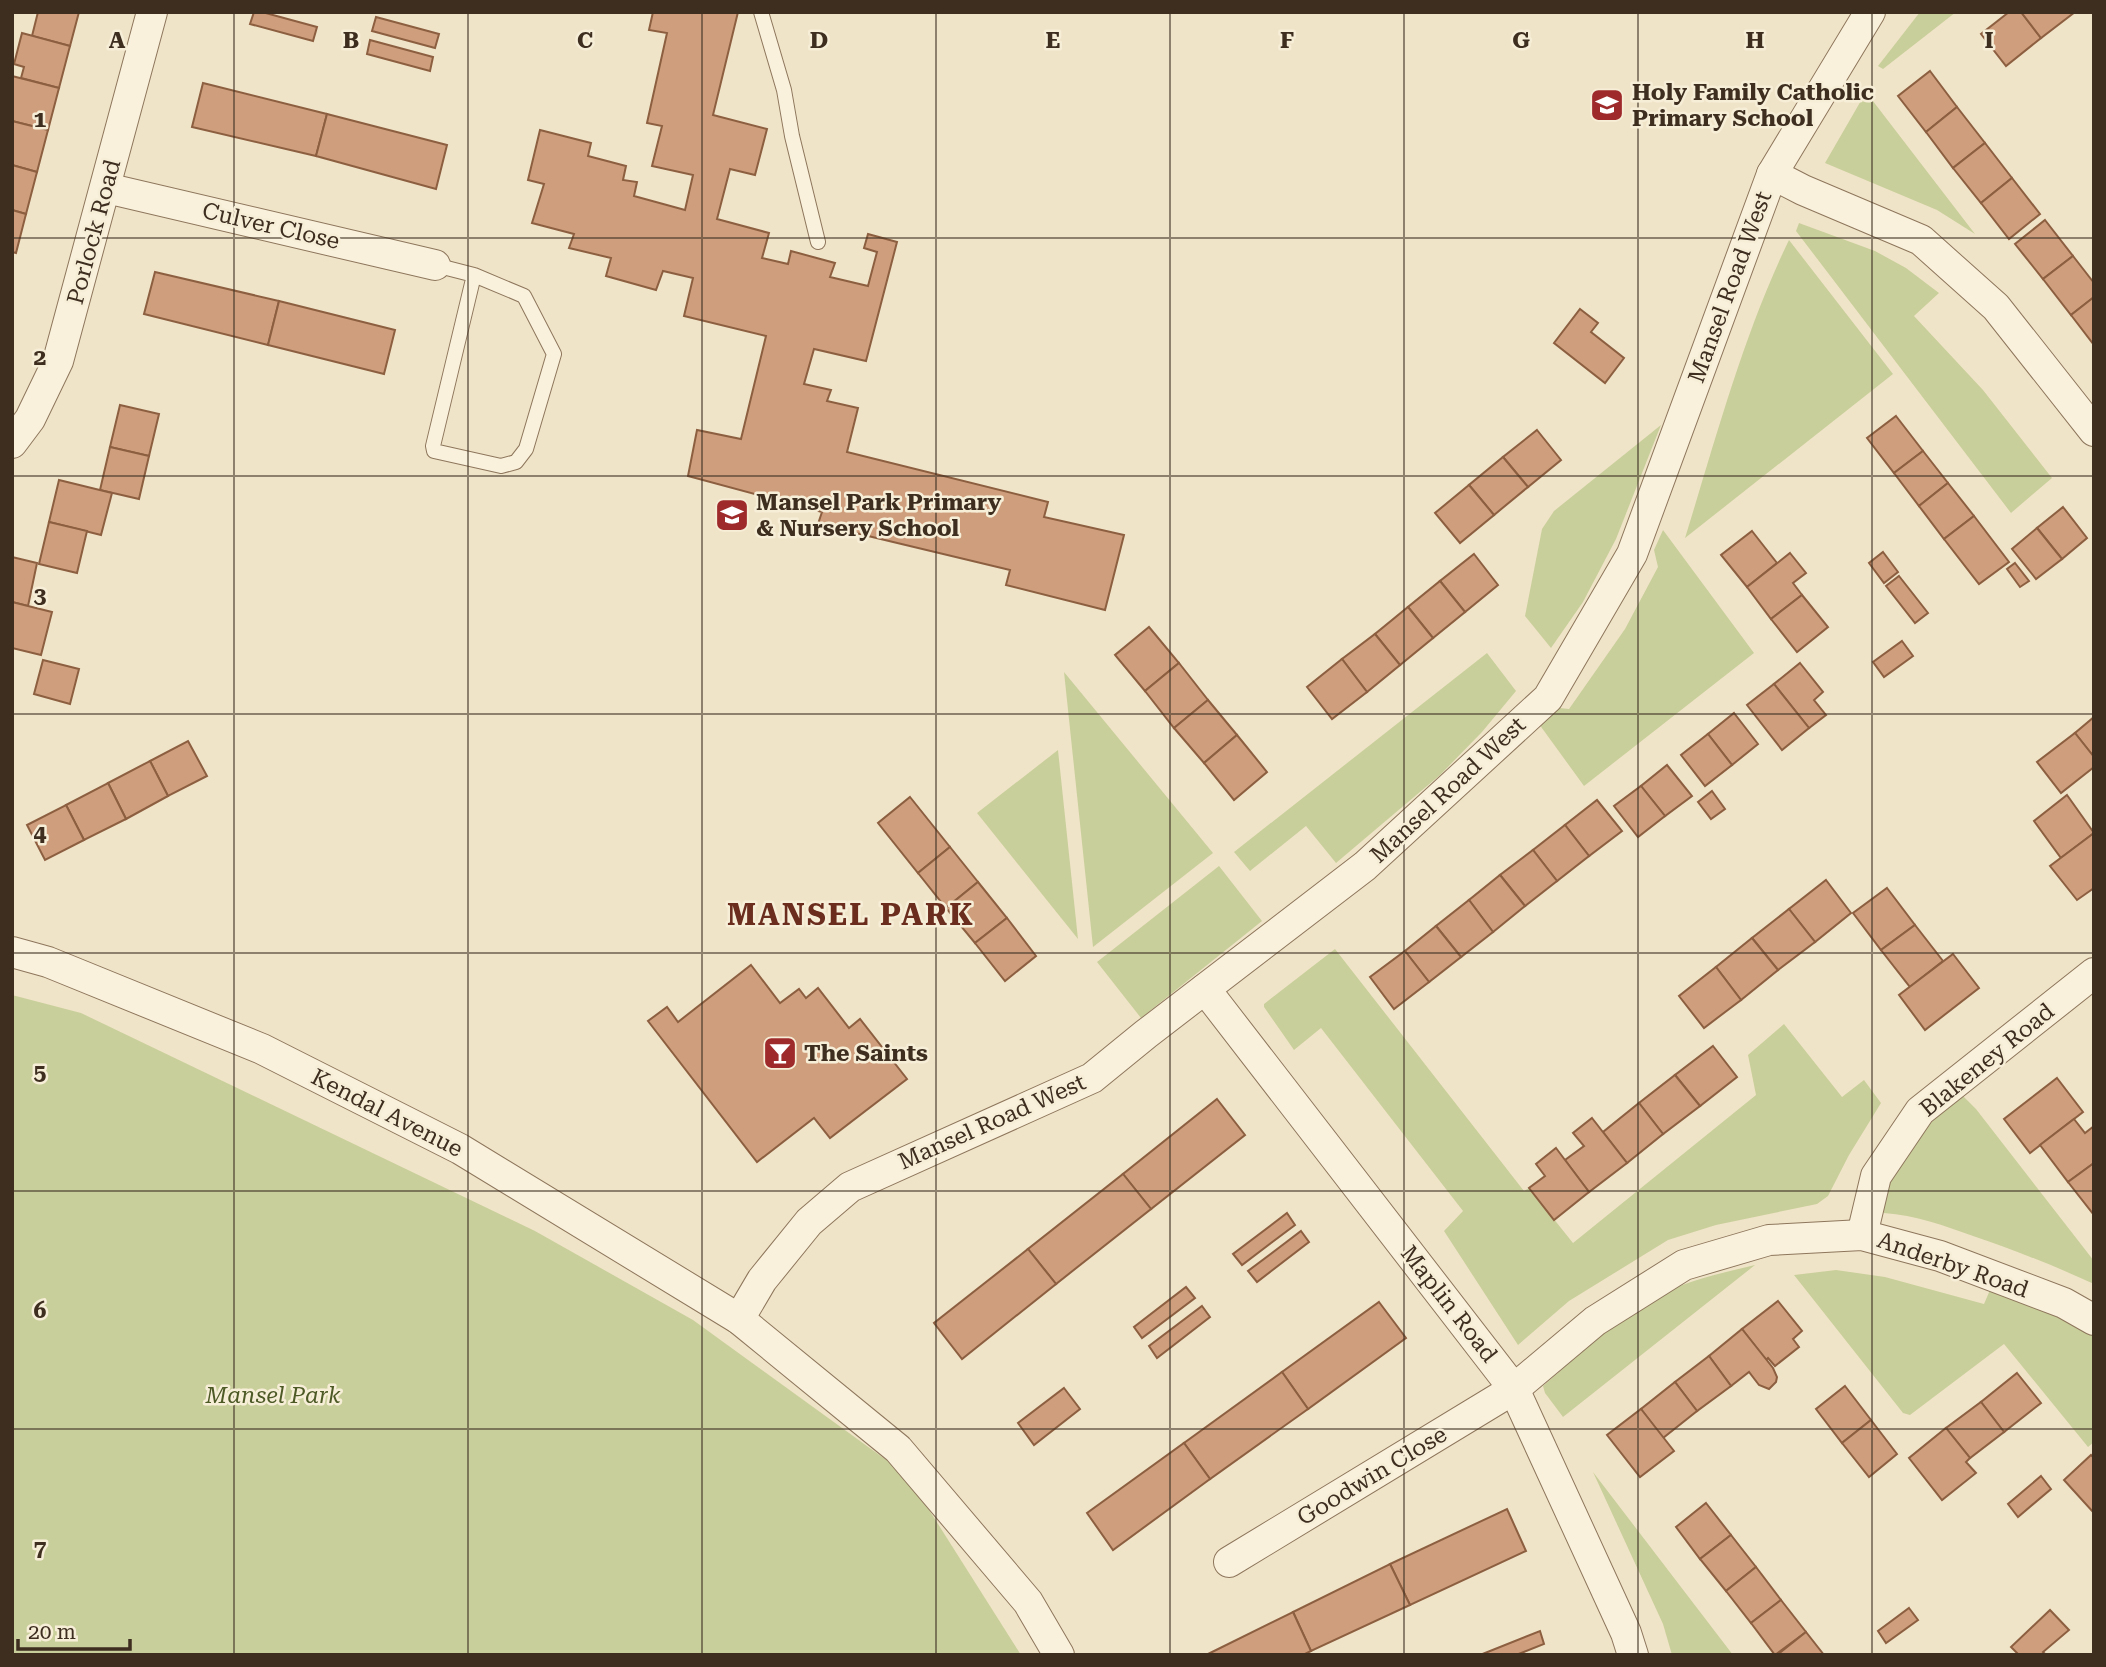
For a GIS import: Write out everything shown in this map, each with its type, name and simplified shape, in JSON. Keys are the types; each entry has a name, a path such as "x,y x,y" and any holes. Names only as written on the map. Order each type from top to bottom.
{"street":[{"name":"Porlock Road","path":"12,443 30,419 58,361 152,12"},
{"name":"Mansel Road West","path":"739,1319 762,1280 809,1223 850,1186 1092,1078 1365,866 1548,698 1632,554 1772,174 1870,12"},
{"path":"1772,174 1921,240 1996,307 2094,431"},
{"name":"Culver Close","path":"106,188 435,265"},
{"name":"Kendal Avenue","path":"12,952 48,962 262,1049 300,1068 460,1149 739,1319 898,1449 1028,1602 1059,1655"},
{"name":"Blakeney Road","path":"1862,1235 1876,1176 1920,1111 2094,973"},
{"name":"Maplin Road","path":"1205,989 1514,1389 1626,1633 1633,1655"},
{"name":"Anderby Road","path":"1514,1389 1595,1321 1684,1265 1769,1240 1862,1235 1940,1256 2064,1303 2094,1320"},
{"name":"Goodwin Close","path":"1229,1562 1514,1389"}],"lane":[{"path":"761,12 784,90 792,136 818,242"},
{"path":"435,265 474,275 524,296 554,354 526,449 516,462 501,466 434,452 474,275"}],"green space":[{"path":"1920,12 1956,12 1883,69 1878,66"},
{"path":"1866,92 1975,234 1937,210 1825,163"},
{"path":"1799,223 1875,251 1906,268 1939,293 1914,316 1983,390 2052,478 2011,513 1796,231"},
{"path":"1789,240 1893,374 1685,538 1744,350"},
{"path":"1661,425 1616,539 1583,602 1551,648 1525,616 1542,529 1554,511"},
{"path":"1663,530 1754,653 1584,786 1539,724 1551,707 1569,709 1625,629 1658,567 1654,550"},
{"path":"1487,653 1516,691 1482,732 1440,775 1336,863 1306,826 1250,871 1234,852"},
{"path":"1064,672 1213,853 1093,947"},
{"path":"1058,750 1078,939 977,813"},
{"path":"1219,866 1262,921 1141,1018 1097,962"},
{"path":"1335,949 1524,1191 1529,1188 1573,1243 1756,1095 1748,1055 1784,1024 1842,1097 1864,1080 1881,1103 1828,1196 1817,1204 1716,1225 1668,1240 1569,1301 1518,1345 1444,1231 1463,1211 1321,1028 1294,1050 1264,1007 1264,1004"},
{"name":"Mansel Park","path":"12,995 81,1013 535,1231 693,1320 907,1475 1021,1655 12,1655"},
{"path":"1962,1095 1976,1109 2094,1261 2094,1284 1952,1228 1884,1213 1884,1195 1898,1162 1935,1118"},
{"path":"1755,1265 1563,1417 1545,1393 1543,1386 1598,1338 1642,1305 1681,1286"},
{"path":"1836,1270 1885,1277 1984,1304 1990,1290 2094,1334 2094,1442 2088,1447 2004,1344 1910,1415 1903,1413 1794,1275"},
{"path":"1593,1472 1733,1655 1672,1655 1663,1624"}],"building":[{"path":"38,12 79,12 70,46 32,36"},
{"path":"254,12 317,27 313,41 250,24"},
{"path":"653,12 738,12 713,115 767,129 755,175 730,169 717,219 769,233 762,258 788,264 791,251 835,263 830,277 868,286 877,252 864,248 868,234 897,242 866,361 814,349 804,384 831,390 827,401 858,408 847,452 1048,502 1044,517 1124,535 1105,610 1006,585 1010,570 818,524 822,512 688,476 697,430 741,439 766,336 684,316 693,278 663,271 656,290 606,276 611,258 569,248 574,234 532,223 544,184 528,180 540,130 591,143 588,156 626,166 623,180 637,182 634,196 685,210 693,175 652,166 662,126 647,123 667,33 649,30"},
{"path":"2009,12 2021,12 2041,38 2006,66 1981,34"},
{"path":"2021,12 2075,12 2041,38"},
{"path":"376,17 439,34 435,48 372,31"},
{"path":"22,33 70,46 59,88 21,78 24,67 14,64"},
{"path":"370,40 433,57 430,71 367,54"},
{"path":"1930,71 1957,107 1926,132 1898,96"},
{"path":"12,76 59,88 48,130 12,121"},
{"path":"203,83 327,114 316,156 192,127"},
{"path":"1957,107 1985,143 1953,168 1926,132"},
{"path":"327,114 447,145 436,189 316,156"},
{"path":"12,121 48,130 37,172 12,165"},
{"path":"1985,143 2012,178 1981,203 1953,168"},
{"path":"12,165 37,172 26,214 12,210"},
{"path":"2012,178 2040,214 2009,239 1981,203"},
{"path":"12,210 26,214 16,253 12,252"},
{"path":"2045,220 2073,256 2043,279 2015,244"},
{"path":"2073,256 2094,283 2094,297 2071,315 2043,279"},
{"path":"155,272 279,301 268,345 144,314"},
{"path":"2094,297 2094,345 2071,315"},
{"path":"279,301 395,330 384,374 268,345"},
{"path":"1580,309 1598,323 1591,332 1624,358 1605,383 1554,343"},
{"path":"120,405 159,414 149,456 110,447"},
{"path":"1896,416 1923,451 1894,473 1867,438"},
{"path":"1537,430 1561,460 1528,487 1503,457"},
{"path":"110,447 149,456 139,499 100,490"},
{"path":"1923,451 1948,483 1919,506 1894,473"},
{"path":"1503,457 1528,487 1494,515 1469,485"},
{"path":"59,480 112,493 101,535 49,522"},
{"path":"1948,483 1974,516 1944,539 1919,506"},
{"path":"1469,485 1494,515 1460,543 1435,513"},
{"path":"2063,507 2087,538 2062,559 2037,528"},
{"path":"1974,516 2009,562 1979,584 1944,539"},
{"path":"49,522 87,531 77,573 39,564"},
{"path":"2037,528 2062,559 2036,579 2012,549"},
{"path":"1752,531 1777,563 1747,587 1721,555"},
{"path":"1883,552 1898,572 1884,583 1869,563"},
{"path":"1790,553 1806,573 1793,583 1802,595 1771,619 1747,587"},
{"path":"1474,554 1498,585 1465,612 1440,581"},
{"path":"12,557 37,563 28,606 12,602"},
{"path":"2015,563 2029,581 2020,587 2007,569"},
{"path":"1899,576 1928,613 1915,623 1886,586"},
{"path":"1440,581 1465,612 1433,638 1408,607"},
{"path":"1802,595 1828,627 1797,652 1771,619"},
{"path":"12,602 52,612 41,655 12,648"},
{"path":"1408,607 1433,638 1400,665 1375,634"},
{"path":"1149,627 1179,663 1145,691 1115,655"},
{"path":"1375,634 1400,665 1367,692 1342,659"},
{"path":"1902,641 1913,656 1884,677 1873,662"},
{"path":"1342,659 1367,692 1332,719 1307,687"},
{"path":"43,660 79,669 70,704 34,694"},
{"path":"1179,663 1208,700 1174,728 1145,691"},
{"path":"1800,663 1823,692 1814,700 1826,715 1809,728 1774,684"},
{"path":"1774,684 1809,728 1782,750 1747,705"},
{"path":"1208,700 1237,735 1204,763 1174,728"},
{"path":"1734,713 1758,744 1732,765 1708,734"},
{"path":"2094,717 2094,757 2075,733"},
{"path":"2075,733 2094,757 2094,767 2061,793 2037,762"},
{"path":"1708,734 1732,765 1705,786 1681,755"},
{"path":"1237,735 1267,772 1234,800 1204,763"},
{"path":"188,741 207,776 168,796 150,761"},
{"path":"150,761 168,796 126,819 108,783"},
{"path":"1667,765 1692,796 1665,816 1641,786"},
{"path":"108,783 126,819 84,840 66,805"},
{"path":"1641,786 1665,816 1638,837 1614,806"},
{"path":"1712,791 1725,809 1711,819 1698,802"},
{"path":"2067,795 2094,833 2061,858 2034,821"},
{"path":"910,797 950,847 918,873 878,823"},
{"path":"1597,800 1622,831 1589,856 1565,825"},
{"path":"66,805 84,840 45,860 27,825"},
{"path":"1565,825 1589,856 1557,881 1533,850"},
{"path":"2094,833 2094,888 2077,900 2050,866"},
{"path":"950,847 978,882 946,908 918,873"},
{"path":"1533,850 1557,881 1525,906 1500,875"},
{"path":"1500,875 1525,906 1493,932 1469,900"},
{"path":"1826,880 1851,913 1815,942 1789,909"},
{"path":"978,882 1007,918 975,943 946,908"},
{"path":"1887,888 1915,925 1881,950 1853,913"},
{"path":"1469,900 1493,932 1461,957 1436,926"},
{"path":"1789,909 1815,942 1778,970 1752,938"},
{"path":"1007,918 1036,956 1005,981 975,943"},
{"path":"1915,925 1943,961 1910,987 1881,950"},
{"path":"1436,926 1461,957 1429,982 1405,951"},
{"path":"1752,938 1778,970 1741,1000 1716,967"},
{"path":"1405,951 1429,982 1394,1009 1370,977"},
{"path":"1953,954 1979,988 1925,1030 1899,995"},
{"name":"The Saints","path":"751,965 780,1003 799,989 806,998 818,988 849,1028 860,1019 907,1079 830,1138 814,1118 757,1162 648,1021 667,1007 678,1022"},
{"path":"1716,967 1741,1000 1704,1028 1679,996"},
{"path":"1713,1046 1737,1077 1700,1106 1675,1075"},
{"path":"1675,1075 1700,1106 1663,1134 1639,1103"},
{"path":"2057,1078 2083,1112 2030,1153 2004,1119"},
{"path":"1217,1099 1245,1135 1151,1209 1123,1174"},
{"path":"1639,1103 1663,1134 1627,1163 1603,1132"},
{"path":"1592,1118 1627,1163 1589,1192 1565,1160 1584,1146 1573,1133"},
{"path":"2074,1119 2085,1133 2094,1126 2094,1163 2068,1182 2040,1145"},
{"path":"1556,1148 1589,1192 1554,1220 1529,1188 1545,1176 1536,1164"},
{"path":"2094,1163 2094,1215 2068,1182"},
{"path":"1123,1174 1151,1209 1056,1284 1028,1249"},
{"path":"1287,1213 1295,1225 1242,1265 1233,1254"},
{"path":"1301,1231 1309,1242 1257,1282 1248,1271"},
{"path":"1028,1249 1056,1284 962,1359 934,1323"},
{"path":"1186,1287 1195,1298 1142,1338 1134,1327"},
{"path":"1778,1301 1802,1331 1793,1339 1799,1347 1775,1366 1768,1358 1766,1360 1742,1329"},
{"path":"1379,1302 1406,1338 1308,1409 1282,1372"},
{"path":"1202,1306 1210,1317 1157,1358 1149,1346"},
{"path":"1742,1329 1773,1368 1777,1377 1769,1389 1759,1385 1749,1372 1731,1386 1709,1356"},
{"path":"1709,1356 1731,1386 1697,1411 1675,1382"},
{"path":"1282,1372 1308,1409 1210,1479 1184,1443"},
{"path":"2017,1373 2041,1403 2004,1432 1981,1402"},
{"path":"1675,1382 1697,1411 1663,1438 1641,1409"},
{"path":"1845,1386 1871,1420 1842,1443 1816,1409"},
{"path":"1064,1388 1080,1409 1034,1445 1018,1423"},
{"path":"1981,1402 2004,1432 1970,1458 1946,1428"},
{"path":"1641,1409 1674,1451 1640,1477 1607,1435"},
{"path":"1871,1420 1897,1454 1869,1477 1842,1443"},
{"path":"1946,1428 1970,1458 1966,1462 1976,1473 1942,1500 1909,1458"},
{"path":"1184,1443 1210,1479 1113,1550 1087,1513"},
{"path":"2091,1455 2094,1458 2093,1512 2064,1480"},
{"path":"2041,1476 2051,1489 2018,1517 2008,1504"},
{"path":"1706,1503 1731,1535 1700,1559 1676,1527"},
{"path":"1507,1509 1526,1551 1410,1605 1390,1564"},
{"path":"1731,1535 1756,1567 1726,1591 1700,1559"},
{"path":"1390,1564 1410,1605 1311,1651 1293,1612"},
{"path":"1756,1567 1781,1600 1751,1623 1726,1591"},
{"path":"1781,1600 1806,1632 1775,1655 1751,1623"},
{"path":"1909,1608 1918,1620 1886,1643 1878,1631"},
{"path":"2050,1610 2069,1630 2043,1652 2046,1655 2019,1655 2011,1647"},
{"path":"1293,1612 1311,1651 1303,1655 1206,1655"},
{"path":"1540,1631 1544,1644 1516,1655 1480,1655"},
{"path":"1806,1632 1824,1655 1777,1655"}],"place":[{"name":"Holy Family Catholic Primary School","path":"1607,105"},
{"name":"Mansel Park Primary & Nursery School","path":"732,515"},
{"name":"The Saints","path":"780,1053"}],"district":[{"name":"MANSEL PARK","path":"851,914"}]}
